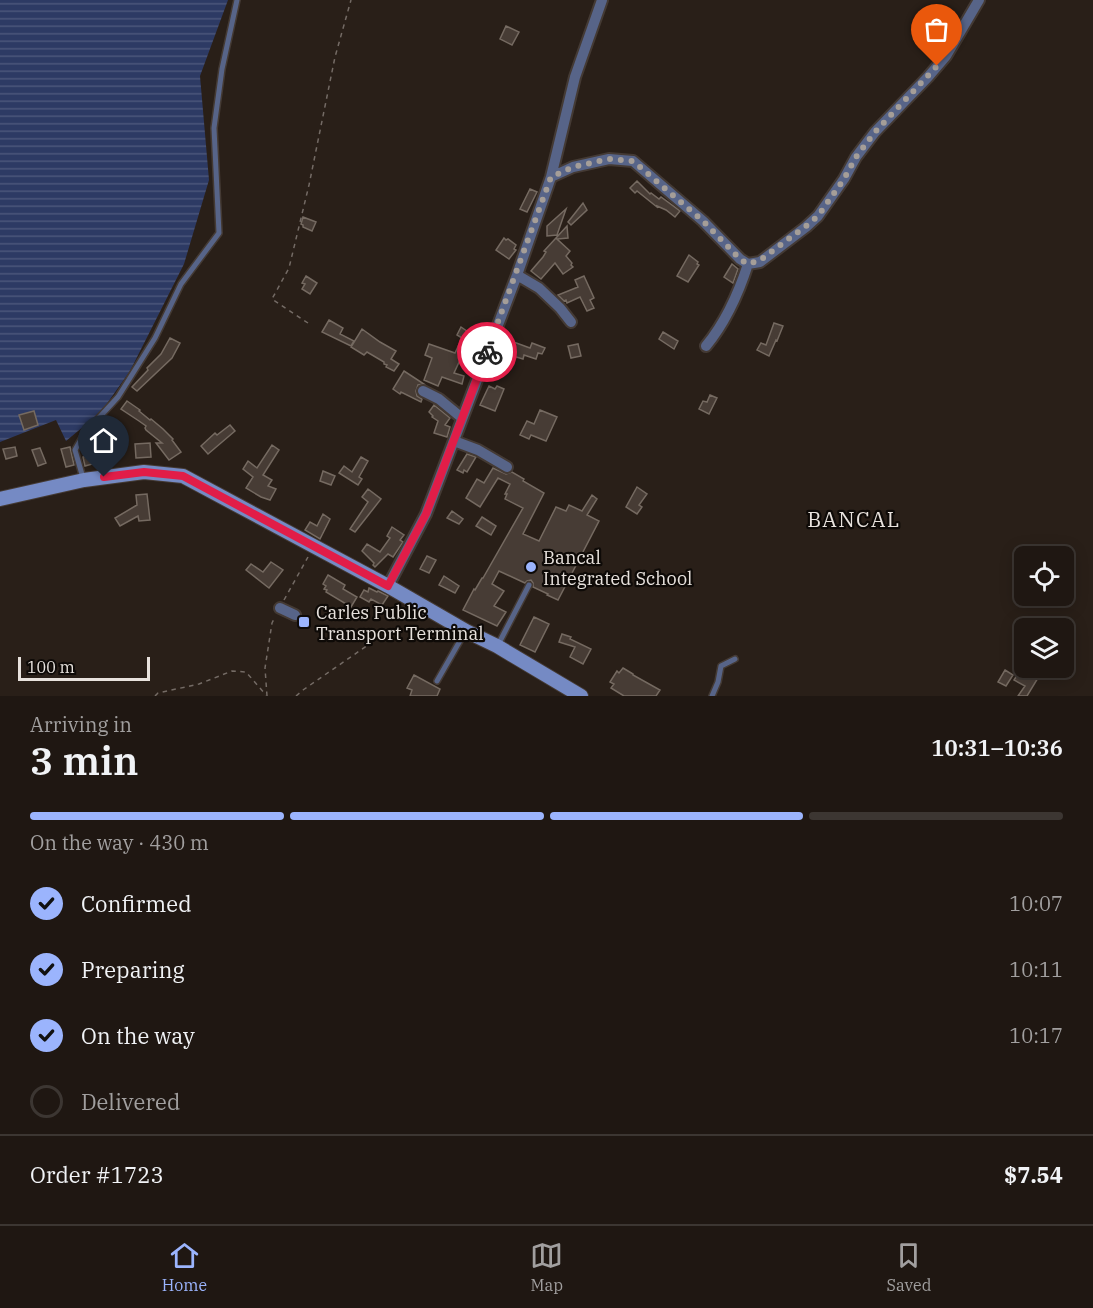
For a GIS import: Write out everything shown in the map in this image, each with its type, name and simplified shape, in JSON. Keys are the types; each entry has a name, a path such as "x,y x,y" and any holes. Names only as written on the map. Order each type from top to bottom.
{"main road":[{"path":"0,500 84,480 144,472 183,476 497,646 581,696"}],"street":[{"path":"388,586 426,514 517,275 551,177 575,77 602,0"},
{"path":"551,177 573,167 609,159 633,161 703,221 740,259 747,264 759,261 818,216 875,132 946,56 979,0"},
{"path":"706,346 717,332 735,297 747,264"},
{"path":"517,275 539,288 571,322"},
{"path":"423,391 439,399 462,417"},
{"path":"454,441 478,450 507,467"},
{"path":"280,608 295,615"}],"lane":[{"path":"84,480 75,450 84,434 118,397 156,338 181,284 219,233 214,128 222,69 237,0"},
{"path":"497,646 529,585"},
{"path":"436,681 466,631"},
{"path":"712,696 722,666 735,659"}],"path":[{"path":"308,323 272,299 289,268 335,57 351,0"},
{"path":"296,696 368,645"},
{"path":"155,696 158,693 199,684 232,671 246,672 267,696"}],"water":[{"path":"0,0 228,0 200,76 209,180 184,264 130,371 101,412 66,441 56,420 0,442"}],"building":[{"path":"506,26 519,32 512,45 500,39"},
{"path":"637,181 650,194 659,199 661,197 680,211 675,217 657,207 637,191 635,193 630,188"},
{"path":"530,189 537,192 527,212 520,209"},
{"path":"583,203 587,210 571,225 568,222"},
{"path":"566,209 557,235 547,236 547,226"},
{"path":"303,217 316,222 312,231 301,224"},
{"path":"567,226 568,238 557,239 570,251 566,256 573,267 563,274 555,263 541,279 531,271 543,257 546,252 544,251"},
{"path":"504,238 516,245 514,249 516,250 509,259 496,250"},
{"path":"689,255 699,265 688,282 677,276"},
{"path":"732,264 738,269 733,283 724,277"},
{"path":"306,276 317,283 310,294 302,289"},
{"path":"584,276 594,298 590,300 594,308 587,311 580,297 567,303 558,295 578,287 575,280"},
{"path":"329,320 343,328 340,334 354,341 351,346 322,332"},
{"path":"774,323 783,326 769,356 757,350 761,343 766,345"},
{"path":"461,327 483,342 471,362 461,358 454,373 464,376 462,384 442,377 438,386 424,380 432,358 425,355 429,344 455,353 462,338 457,335"},
{"path":"362,329 396,351 391,359 399,364 394,371 367,352 364,355 351,347"},
{"path":"663,332 678,341 674,349 659,339"},
{"path":"170,338 180,343 172,358 137,391 132,387 161,354"},
{"path":"508,340 530,348 532,343 545,348 542,354 538,353 536,359 524,355 523,359 503,353"},
{"path":"578,344 581,356 571,358 568,346"},
{"path":"404,371 424,384 418,385 416,391 417,396 422,399 421,402 393,389"},
{"path":"489,386 504,389 495,411 480,405"},
{"path":"710,395 717,398 709,414 699,409 703,401 707,402"},
{"path":"127,401 163,429 181,452 169,460 156,443 162,443 146,430 146,426 121,409"},
{"path":"434,405 450,418 445,425 450,427 447,437 434,433 438,421 429,412"},
{"path":"540,410 557,417 546,441 531,435 529,439 520,435 527,421 534,424"},
{"path":"34,411 38,425 24,430 19,415"},
{"path":"230,425 235,431 208,454 201,446 215,433 217,435"},
{"path":"109,429 118,452 85,466 83,457 104,451 100,432"},
{"path":"150,443 151,457 136,458 135,444"},
{"path":"272,445 279,450 263,475 272,480 268,486 276,489 270,500 246,488 253,477 243,469 248,461 257,468"},
{"path":"15,447 17,456 6,459 3,449"},
{"path":"70,447 74,465 66,467 61,449"},
{"path":"40,448 46,463 38,466 32,450"},
{"path":"467,454 476,457 467,472 464,470 463,473 457,470"},
{"path":"361,457 368,461 359,477 362,479 358,485 339,473 344,466 352,472"},
{"path":"493,468 506,474 512,472 544,493 523,534 539,541 556,507 566,511 569,505 582,511 592,495 597,499 587,515 599,521 558,600 533,587 531,580 525,583 499,571 492,584 504,591 494,606 506,612 497,626 463,610 523,508 505,499 510,484 498,478 480,507 466,498 477,479 484,483"},
{"path":"323,471 335,476 331,485 320,481"},
{"path":"637,487 647,494 639,505 642,507 637,514 626,507"},
{"path":"368,489 381,499 355,532 350,529 368,502 362,497"},
{"path":"147,494 150,520 139,521 138,516 120,526 115,518 137,505 136,495"},
{"path":"452,511 463,519 459,524 447,518"},
{"path":"323,514 330,519 320,539 305,530 310,522 317,526"},
{"path":"482,517 496,526 491,535 476,526"},
{"path":"392,527 404,535 400,540 403,542 393,557 388,554 375,567 362,551 367,544 380,552 390,538 387,536"},
{"path":"427,556 436,560 429,573 420,569"},
{"path":"271,562 283,570 269,588 246,570 251,564 263,572"},
{"path":"328,575 345,585 343,589 357,597 351,607 326,592 327,590 324,589 326,586 323,584"},
{"path":"444,576 459,586 455,593 439,585"},
{"path":"369,588 388,596 382,605 371,599 369,602 360,597 364,590 368,592"},
{"path":"534,617 549,624 535,652 520,645"},
{"path":"562,634 591,649 583,664 570,657 575,647 559,642"},
{"path":"623,668 660,690 656,696 624,696 611,688 614,684 610,682 617,671 619,673"},
{"path":"1005,670 1013,675 1006,686 998,682"},
{"path":"414,675 440,689 437,696 410,696 412,690 407,688"},
{"path":"1015,678 1038,678 1027,696 1018,696 1025,686 1014,680"}],"way so far":[{"path":"487,352 551,177 573,167 609,159 633,161 703,221 740,259 747,264 759,261 818,216 875,132 937,66"}],"place":[{"name":"Bancal Integrated School","path":"531,567"},
{"name":"Carles Public Transport Terminal","path":"304,622"}],"district":[{"name":"BANCAL","path":"854,519"}],"route":[{"path":"104,477 144,472 183,476 388,586 426,514 487,352"}]}
